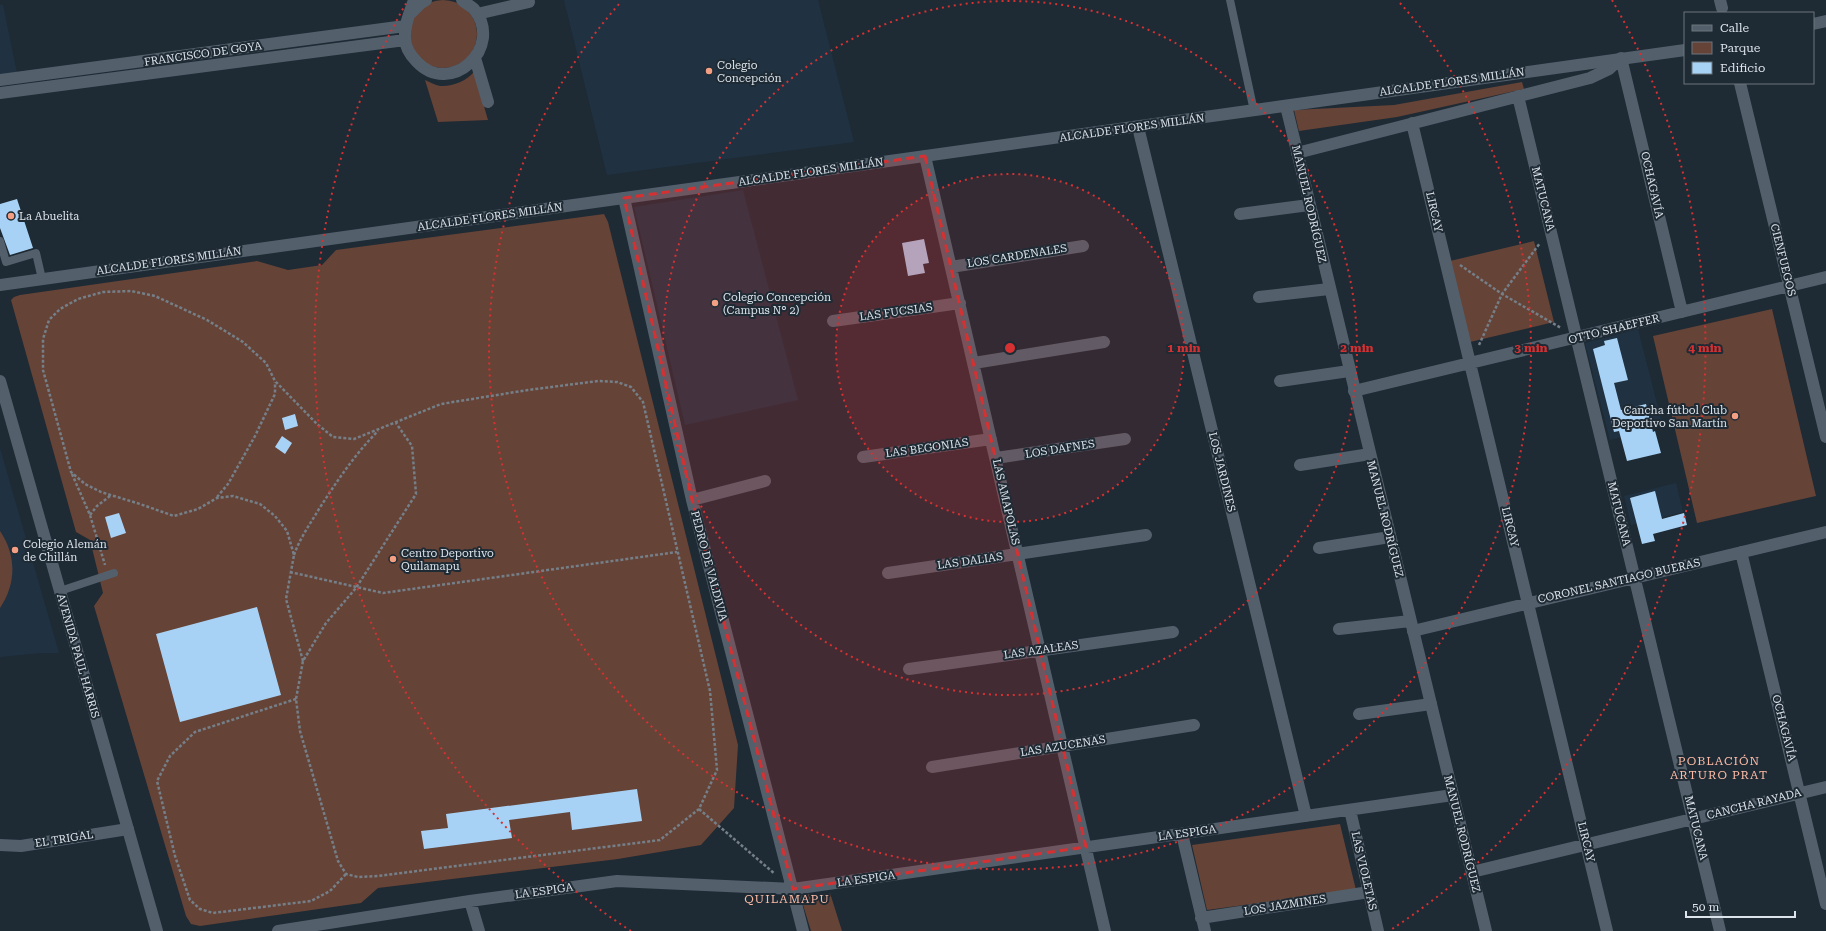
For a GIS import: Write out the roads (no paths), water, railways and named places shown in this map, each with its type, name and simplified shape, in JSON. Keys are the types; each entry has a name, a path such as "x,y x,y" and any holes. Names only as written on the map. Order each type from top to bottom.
{"street":[{"path":"414,0 411,13 405,26 405,40 410,55 421,67 436,74 452,73 467,66 478,54 483,39 481,23 473,9 462,0"},
{"path":"411,13 426,0"},
{"path":"477,14 529,2"},
{"path":"1814,24 1826,21"},
{"name":"FRANCISCO DE GOYA","path":"0,80 405,26"},
{"name":"FRANCISCO DE GOYA","path":"0,93 405,40"},
{"name":"ALCALDE FLORES MILLÁN","path":"0,285 1684,50"},
{"path":"475,58 488,102"},
{"name":"ALCALDE FLORES MILLÁN","path":"1297,153 1600,75 1621,58"},
{"name":"OCHAGAVÍA","path":"1621,58 1682,312"},
{"name":"CIENFUEGOS","path":"1740,84 1826,437"},
{"name":"MATUCANA","path":"1518,96 1720,931"},
{"name":"MANUEL RODRÍGUEZ","path":"1286,106 1329,289 1486,931"},
{"name":"LIRCAY","path":"1412,123 1607,931"},
{"name":"LOS JARDINES","path":"1138,127 1306,816"},
{"name":"LAS AMAPOLAS","path":"925,156 1105,931"},
{"name":"PEDRO DE VALDIVIA","path":"624,198 692,500 803,931"},
{"path":"1240,214 1309,205"},
{"name":"LOS CARDENALES","path":"951,267 1083,246"},
{"name":"OTTO SHAEFFER","path":"1354,391 1826,277"},
{"path":"1259,297 1329,289"},
{"name":"LAS FUCSIAS","path":"833,321 960,303"},
{"path":"974,363 1104,342"},
{"path":"1280,381 1350,371"},
{"name":"AVENIDA PAUL HARRIS","path":"0,380 157,931"},
{"name":"LAS BEGONIAS","path":"863,457 991,439"},
{"name":"LOS DAFNES","path":"996,458 1125,439"},
{"path":"1300,465 1370,454"},
{"path":"692,500 765,481"},
{"name":"CORONEL SANTIAGO BUERAS","path":"1339,630 1411,626 1528,603 1826,532"},
{"name":"LAS DALIAS","path":"888,573 1146,535"},
{"path":"1319,548 1390,537"},
{"name":"OCHAGAVÍA","path":"1741,552 1826,904"},
{"name":"LAS AZALEAS","path":"909,669 1173,632"},
{"path":"1359,714 1431,704"},
{"name":"LAS AZUCENAS","path":"932,767 1194,726"},
{"name":"CANCHA RAYADA","path":"1472,872 1826,787"},
{"name":"LA ESPIGA","path":"278,931 470,901 617,881 793,889 1453,795"},
{"name":"LAS VIOLETAS","path":"1350,810 1378,931"},
{"name":"EL TRIGAL","path":"0,845 21,846 128,829"},
{"path":"1182,834 1205,931"},
{"name":"LOS JAZMINES","path":"1202,918 1369,892"},
{"path":"470,901 479,931"}],"lane":[{"path":"1230,0 1254,111"},
{"path":"0,241 6,262 36,253 42,279"},
{"path":"60,591 111,574"}],"place":[{"name":"Colegio Concepción","path":"709,71"},
{"name":"La Abuelita","path":"11,216"},
{"name":"Colegio Concepción (Campus N° 2)","path":"715,303"},
{"name":"Cancha fútbol Club Deportivo San Martín","path":"1735,416"},
{"name":"Colegio Alemán de Chillán","path":"15,550"},
{"name":"Centro Deportivo Quilamapu","path":"393,559"}],"district":[{"name":"POBLACIÓN ARTURO PRAT","path":"1719,768"},
{"name":"QUILAMAPU","path":"787,899"}]}
